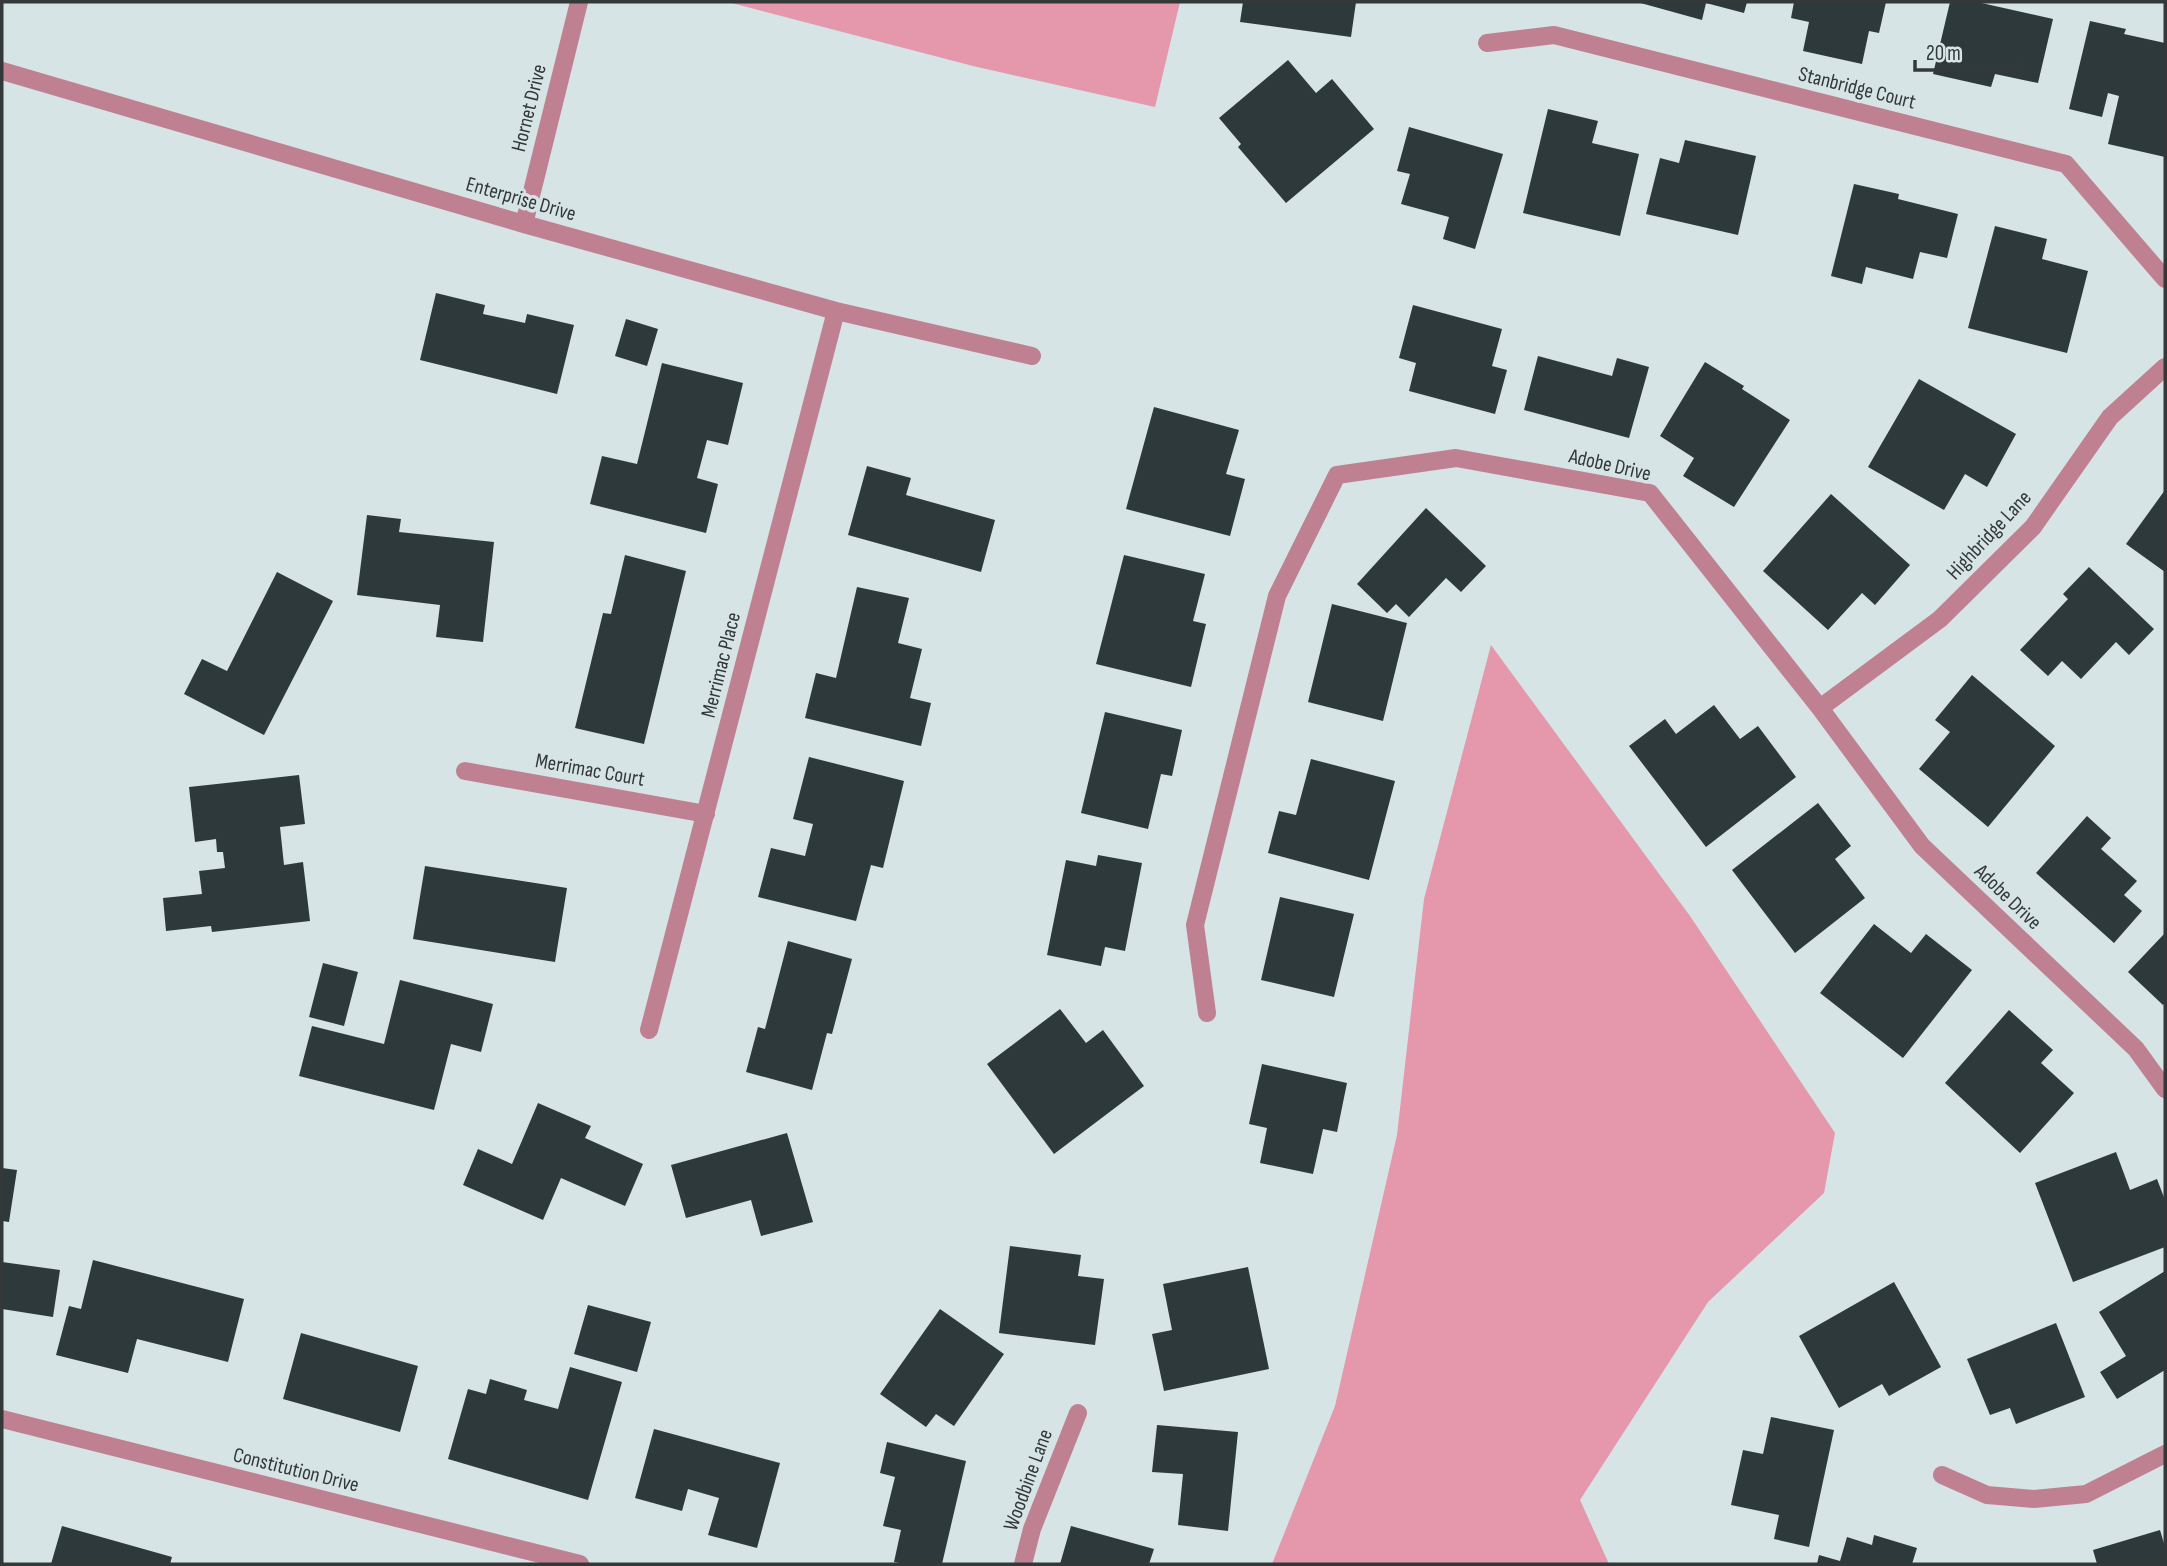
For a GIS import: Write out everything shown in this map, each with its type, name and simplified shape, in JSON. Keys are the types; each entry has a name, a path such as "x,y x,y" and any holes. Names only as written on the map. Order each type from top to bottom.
{"street":[{"name":"Hornet Drive","path":"524,224 579,2"},
{"name":"Stanbridge Court","path":"1487,43 1554,35 2066,164 2165,279"},
{"name":"Enterprise Drive","path":"2,71 836,312 1032,356"},
{"name":"Merrimac Place","path":"649,1030 836,312"},
{"name":"Highbridge Lane","path":"1820,708 1940,619 2033,527 2110,417 2165,367"},
{"name":"Adobe Drive","path":"1207,1013 1195,925 1277,596 1337,475 1456,457 1650,493 1820,708 1922,846 2136,1049 2165,1089"},
{"name":"Merrimac Court","path":"465,771 706,814"},
{"name":"Woodbine Lane","path":"1023,1564 1032,1529 1078,1413"},
{"name":"Constitution Drive","path":"2,1419 580,1564"},
{"path":"1942,1475 1987,1495 2034,1499 2086,1494 2165,1454"}],"shaded area":[{"path":"728,2 1180,2 1155,107 973,66"},
{"path":"1491,645 1690,916 1835,1133 1824,1193 1708,1302 1580,1500 1609,1564 1272,1564 1335,1406 1397,1135 1424,899"}],"building":[{"path":"1243,2 1356,2 1351,37 1240,22"},
{"path":"1637,2 1747,2 1744,13 1706,3 1702,20"},
{"path":"1794,2 1886,2 1879,33 1869,31 1862,64 1803,51 1809,22 1791,18"},
{"path":"1950,2 1977,2 2053,19 2038,83 1995,74 1991,87 1933,74"},
{"path":"2090,21 2126,29 2124,34 2165,43 2165,157 2108,144 2119,96 2108,93 2102,117 2069,109"},
{"path":"1288,60 1316,93 1332,79 1374,129 1286,203 1238,147 1241,144 1219,118"},
{"path":"1548,109 1598,121 1592,143 1639,154 1620,236 1523,213"},
{"path":"1409,127 1503,154 1475,249 1443,239 1449,217 1401,204 1410,174 1397,171"},
{"path":"1685,140 1756,156 1738,235 1646,214 1660,158 1679,163"},
{"path":"1854,184 1899,194 1898,199 1958,214 1947,258 1920,252 1913,279 1866,267 1862,284 1831,276"},
{"path":"1995,226 2047,239 2042,259 2088,271 2067,353 1968,328"},
{"path":"436,293 485,305 483,314 525,323 527,314 574,325 557,394 420,360"},
{"path":"1413,305 1502,329 1492,366 1507,370 1495,414 1409,391 1416,363 1399,358"},
{"path":"626,319 658,329 647,366 615,356"},
{"path":"1538,356 1612,376 1617,358 1649,367 1629,438 1524,410"},
{"path":"1705,362 1744,386 1742,389 1790,420 1734,507 1683,476 1694,458 1660,436"},
{"path":"662,363 743,383 728,445 707,440 697,478 718,484 706,533 590,504 602,456 637,464"},
{"path":"1919,379 2016,434 1987,487 1965,474 1944,510 1868,467"},
{"path":"1154,407 1239,430 1226,474 1245,479 1230,536 1126,509"},
{"path":"867,466 911,478 906,495 995,520 981,572 848,535"},
{"path":"2165,490 2165,572 2126,544"},
{"path":"1831,494 1910,565 1875,605 1862,593 1828,630 1763,571"},
{"path":"1426,508 1486,566 1461,592 1446,578 1409,617 1396,604 1387,613 1357,584"},
{"path":"367,515 401,519 399,532 494,542 483,642 436,637 440,605 357,595"},
{"path":"625,555 686,571 644,744 575,728 603,613 611,614"},
{"path":"1124,555 1205,574 1193,621 1206,624 1191,687 1096,664"},
{"path":"2089,567 2154,629 2129,655 2116,642 2081,679 2062,661 2048,676 2020,650 2068,599 2063,594"},
{"path":"277,572 333,601 264,735 184,694 202,659 227,671"},
{"path":"857,587 909,598 898,643 922,649 910,698 931,703 921,746 805,718 816,673 836,678"},
{"path":"1332,604 1407,623 1383,721 1308,702"},
{"path":"1972,675 2055,746 1988,827 1919,769 1950,732 1935,720"},
{"path":"1714,705 1740,739 1758,726 1796,777 1706,847 1629,746 1665,719 1676,734"},
{"path":"1105,712 1182,730 1172,776 1161,774 1148,829 1081,813"},
{"path":"809,757 904,781 883,868 871,865 856,921 758,897 771,848 805,856 813,824 793,819"},
{"path":"1311,759 1395,781 1369,880 1268,853 1279,811 1296,815"},
{"path":"299,775 305,824 280,827 284,865 303,862 310,921 212,932 211,926 166,931 163,898 202,894 199,871 225,868 223,852 217,852 216,839 195,842 189,787"},
{"path":"1818,803 1851,846 1835,859 1865,898 1795,953 1732,870"},
{"path":"2087,816 2111,838 2101,849 2137,881 2124,895 2142,911 2114,943 2036,873"},
{"path":"1098,855 1142,863 1125,951 1105,947 1101,966 1047,955 1066,860 1096,866"},
{"path":"425,866 567,888 555,962 413,939"},
{"path":"1280,897 1354,914 1334,997 1261,980"},
{"path":"1874,924 1911,953 1926,934 1972,970 1903,1058 1820,993"},
{"path":"2165,933 2165,1003 2163,1005 2128,972"},
{"path":"788,941 852,959 832,1034 827,1033 812,1090 746,1072 758,1027 765,1029"},
{"path":"323,963 358,972 344,1026 309,1017"},
{"path":"400,980 493,1004 481,1052 451,1044 434,1110 299,1076 312,1026 384,1044"},
{"path":"1060,1009 1086,1043 1103,1030 1144,1086 1054,1154 987,1064"},
{"path":"2009,1010 2053,1050 2041,1063 2074,1093 2020,1153 1945,1083"},
{"path":"1262,1064 1347,1083 1337,1132 1323,1129 1313,1174 1260,1163 1267,1128 1249,1124"},
{"path":"538,1103 591,1126 585,1138 643,1164 625,1206 561,1178 543,1220 463,1185 478,1149 512,1164"},
{"path":"787,1133 813,1222 761,1236 751,1200 686,1218 671,1165"},
{"path":"2116,1152 2130,1190 2157,1179 2165,1200 2165,1247 2073,1282 2035,1183"},
{"path":"2,1168 17,1170 9,1222 2,1221"},
{"path":"1010,1246 1081,1255 1078,1276 1104,1279 1095,1345 999,1333"},
{"path":"93,1260 244,1299 228,1362 137,1339 128,1373 56,1355 69,1306 81,1309"},
{"path":"2,1262 60,1270 53,1317 2,1309"},
{"path":"1248,1267 1269,1369 1164,1391 1152,1334 1172,1330 1163,1284"},
{"path":"2165,1271 2165,1370 2117,1399 2100,1372 2126,1356 2099,1312"},
{"path":"1894,1282 1941,1367 1889,1396 1882,1384 1839,1408 1799,1336"},
{"path":"588,1305 651,1322 637,1372 574,1354"},
{"path":"940,1309 1004,1354 954,1426 936,1414 926,1427 880,1394"},
{"path":"2056,1323 2085,1397 2016,1424 2010,1408 1990,1415 1967,1359"},
{"path":"301,1333 418,1366 400,1432 283,1399"},
{"path":"570,1367 622,1382 588,1500 448,1459 468,1389 486,1394 490,1379 527,1390 524,1400 558,1409"},
{"path":"1771,1417 1834,1430 1809,1547 1774,1539 1779,1515 1731,1505 1743,1450 1763,1454"},
{"path":"1157,1425 1238,1432 1228,1531 1178,1525 1183,1474 1152,1472"},
{"path":"654,1429 780,1463 757,1548 708,1535 719,1498 688,1489 682,1511 635,1498"},
{"path":"887,1442 966,1461 942,1564 894,1562 901,1530 883,1526 895,1477 880,1473"},
{"path":"62,1526 172,1557 170,1564 51,1564"},
{"path":"1071,1526 1154,1549 1149,1564 1060,1564"},
{"path":"2160,1530 2165,1547 2165,1564 2097,1564 2093,1550"},
{"path":"1874,1535 1917,1548 1912,1564 1817,1564 1819,1555 1840,1561 1847,1537 1872,1545"}]}
